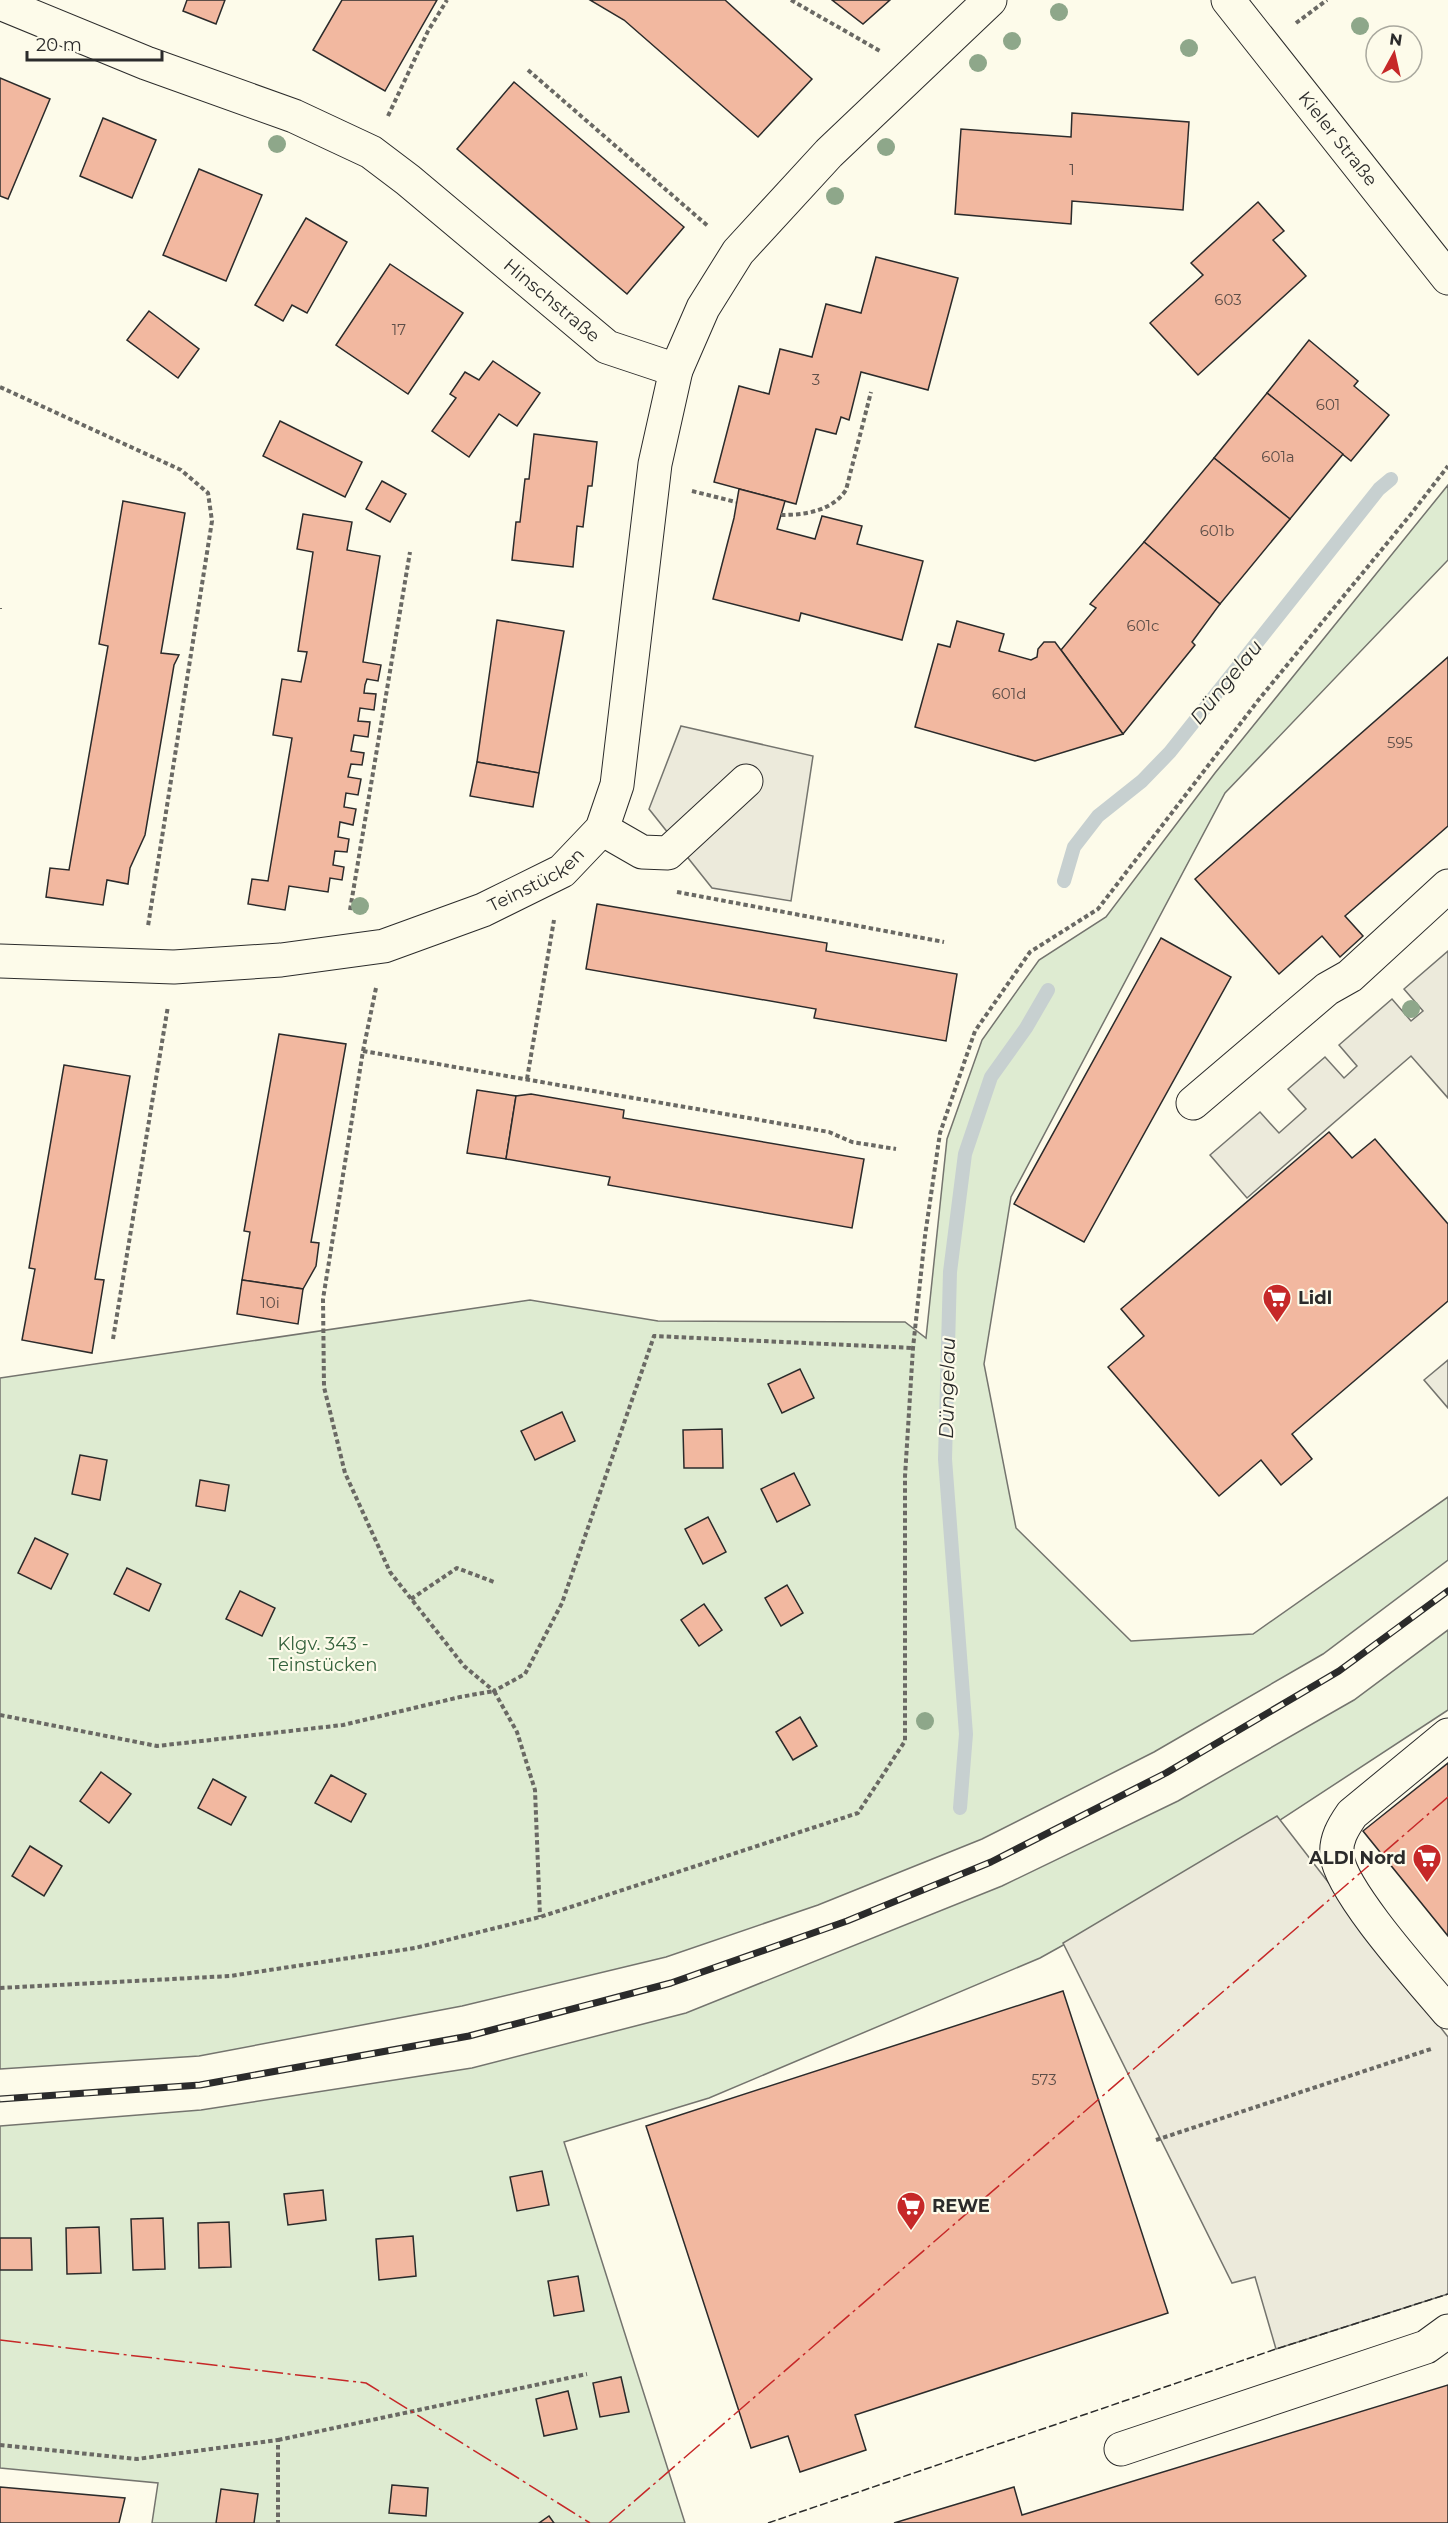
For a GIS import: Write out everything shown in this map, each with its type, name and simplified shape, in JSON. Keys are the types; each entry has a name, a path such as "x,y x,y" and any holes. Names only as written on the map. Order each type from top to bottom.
{"street":[{"path":"676,370 703,308 738,252 829,153 990,0"},
{"name":"Kieler Straße","path":"1228,0 1448,278"},
{"name":"Hinschstraße","path":"0,3 147,63 294,116 370,152 417,188 607,347 676,370"},
{"name":"Teinstücken","path":"0,961 174,967 281,960 384,946 483,910 562,871 602,829 617,785 655,464 676,370"},
{"path":"602,829 642,852 668,853 746,781"},
{"path":"1193,1103 1327,989 1350,976 1448,886"},
{"path":"1448,1735 1352,1814 1341,1831 1337,1848 1339,1865 1347,1882 1377,1925 1448,2012"},
{"path":"1121,2449 1426,2347 1448,2331"}],"path":[{"path":"370,152 428,31 447,0"},
{"path":"791,0 914,71"},
{"path":"528,70 738,252"},
{"path":"0,387 181,470 208,494 212,521 142,966"},
{"path":"781,515 807,514 840,498 846,490 871,392"},
{"path":"0,1988 230,1977 415,1948 540,1917 858,1813 905,1741 905,1476 913,1348 925,1236 940,1133 975,1031 1030,952 1098,909 1253,708 1448,466"},
{"path":"343,952 410,552"},
{"path":"527,1079 562,871"},
{"path":"666,890 944,942"},
{"path":"384,946 363,1052 323,1299 324,1387 345,1473 390,1572 465,1666 494,1691 517,1732 535,1790 540,1917"},
{"path":"113,1339 174,967"},
{"path":"363,1052 829,1132 852,1142 896,1149"},
{"path":"0,1715 157,1746 343,1725 494,1691 525,1674 562,1603 654,1336 913,1348"},
{"path":"411,1599 456,1568 494,1582"},
{"path":"1155,2140 1437,2047"},
{"path":"0,2445 137,2458 278,2440 587,2374"},
{"path":"278,2440 278,2523"}],"green space":[{"name":"Klgv. 343 - Teinstücken","path":"1448,485 1448,560 1225,793 1011,1197 984,1364 1016,1528 1131,1641 1253,1634 1448,1497 1448,1560 1323,1654 1154,1752 982,1839 818,1905 666,1957 462,2006 199,2056 0,2069 0,1378 530,1300 658,1321 905,1322 926,1338 947,1139 982,1040 1039,960 1106,917 1215,773"},
{"path":"1448,1630 1448,1710 1236,1849 1040,1958 709,2098 564,2142 685,2523 152,2523 158,2483 0,2468 0,2126 201,2110 472,2068 686,2013 1002,1886 1178,1801 1354,1700"}],"shaded area":[{"path":"681,726 813,756 791,901 712,888 649,809"},
{"path":"1448,951 1448,1098 1411,1056 1247,1198 1210,1155 1260,1112 1279,1133 1306,1109 1288,1089 1325,1057 1344,1078 1357,1066 1339,1045 1392,999 1411,1021 1423,1011 1404,989"},
{"path":"1448,1360 1448,1408 1424,1380"},
{"path":"1277,1816 1448,2037 1448,2294 1276,2349 1255,2277 1232,2283 1063,1943"}],"building":[{"path":"187,0 225,0 216,24 183,11"},
{"path":"342,0 437,0 385,91 313,50"},
{"path":"590,0 725,0 812,79 758,137 624,20"},
{"path":"832,0 890,0 863,24"},
{"path":"0,78 50,99 8,199 0,196"},
{"path":"514,82 684,227 627,294 457,149"},
{"path":"1072,113 1189,122 1183,210 1072,201 1071,224 955,214 961,129 1071,137"},
{"path":"103,118 156,140 132,198 80,176"},
{"path":"199,169 262,195 226,281 163,255"},
{"path":"1258,202 1284,231 1273,240 1306,276 1198,375 1150,323 1203,275 1191,263"},
{"path":"306,218 347,242 307,313 292,305 283,321 255,305"},
{"path":"876,257 958,278 928,390 861,372 849,420 841,417 836,434 816,429 796,504 714,482 739,386 769,394 780,349 812,357 826,304 861,313"},
{"path":"390,264 463,313 408,394 336,345"},
{"path":"149,311 199,349 178,378 127,340"},
{"path":"1309,340 1358,381 1354,386 1389,415 1351,461 1267,393"},
{"path":"493,361 540,393 517,426 499,414 469,457 432,431 456,398 450,394 465,372 479,380"},
{"path":"1267,393 1343,454 1290,519 1214,458"},
{"path":"280,421 362,462 345,497 263,456"},
{"path":"534,434 597,442 592,486 588,486 583,527 577,526 573,567 512,560 516,522 520,522 525,479 529,479"},
{"path":"1214,458 1290,519 1220,604 1144,542"},
{"path":"382,481 406,494 390,522 366,509"},
{"path":"739,489 785,501 777,529 815,539 822,516 862,526 857,544 923,561 902,640 801,613 799,621 713,599 734,518"},
{"path":"123,501 185,513 161,653 179,655 174,665 145,835 130,868 128,884 107,880 103,905 46,897 50,868 69,870 108,646 99,644"},
{"path":"303,514 352,522 347,550 380,556 363,662 381,665 378,681 367,679 365,685 364,693 376,694 374,710 360,708 358,721 370,722 368,737 354,735 351,751 364,753 362,765 351,764 348,777 361,779 358,795 346,793 344,807 356,809 353,825 340,822 338,837 349,839 347,852 335,851 333,865 344,867 342,880 330,878 328,892 289,886 285,910 248,904 252,879 268,881 292,738 273,735 282,679 301,682 307,652 298,651 313,552 297,549"},
{"path":"1144,542 1220,604 1192,642 1195,645 1123,734 1061,650 1096,608 1090,604"},
{"path":"497,620 564,631 539,773 477,762"},
{"path":"957,621 1004,634 999,651 1031,660 1037,657 1038,649 1044,642 1055,642 1123,734 1035,761 915,727 938,644 950,647"},
{"path":"1448,657 1448,826 1345,916 1363,936 1340,957 1322,936 1279,974 1195,879"},
{"path":"477,762 539,773 533,807 470,796"},
{"path":"597,904 827,943 826,951 957,974 946,1041 814,1018 816,1009 586,969"},
{"path":"1161,938 1231,977 1084,1242 1014,1204"},
{"path":"279,1034 346,1044 311,1242 319,1243 316,1266 303,1289 242,1280 250,1232 244,1231"},
{"path":"64,1065 130,1076 95,1279 104,1280 92,1353 22,1340 35,1269 29,1268"},
{"path":"477,1090 516,1096 506,1159 467,1153"},
{"path":"531,1094 624,1110 623,1118 864,1159 852,1228 608,1185 610,1177 506,1159 516,1096"},
{"name":"Lidl","path":"1329,1132 1352,1158 1375,1139 1448,1224 1448,1301 1292,1434 1312,1459 1281,1485 1261,1460 1219,1496 1108,1367 1144,1336 1121,1309"},
{"path":"242,1280 303,1289 298,1324 237,1314"},
{"path":"800,1369 814,1398 782,1413 768,1384"},
{"path":"562,1412 575,1441 535,1460 521,1431"},
{"path":"722,1429 723,1468 684,1468 683,1430"},
{"path":"80,1455 107,1460 100,1500 72,1494"},
{"path":"794,1473 810,1505 777,1522 761,1489"},
{"path":"200,1480 229,1485 225,1511 196,1506"},
{"path":"708,1517 726,1552 703,1564 685,1529"},
{"path":"35,1538 68,1554 51,1589 18,1573"},
{"path":"127,1568 161,1584 149,1611 114,1594"},
{"path":"787,1585 803,1613 781,1626 765,1598"},
{"path":"240,1591 275,1608 262,1636 226,1619"},
{"path":"704,1604 722,1630 699,1646 681,1620"},
{"path":"800,1717 817,1746 793,1760 776,1732"},
{"name":"ALDI Nord","path":"1448,1763 1448,1936 1363,1831"},
{"path":"101,1772 131,1794 109,1823 80,1801"},
{"path":"331,1775 366,1794 351,1822 315,1803"},
{"path":"213,1779 246,1797 231,1825 198,1808"},
{"path":"30,1846 62,1866 44,1896 12,1876"},
{"name":"REWE","path":"1063,1991 1168,2313 855,2415 866,2450 800,2472 788,2436 751,2448 646,2126"},
{"path":"542,2171 549,2205 517,2211 510,2177"},
{"path":"323,2190 326,2220 288,2225 284,2194"},
{"path":"163,2218 165,2269 133,2270 131,2219"},
{"path":"229,2222 231,2267 199,2268 198,2223"},
{"path":"99,2227 101,2273 67,2274 66,2228"},
{"path":"413,2236 416,2276 379,2280 376,2239"},
{"path":"0,2238 31,2238 32,2270 0,2270"},
{"path":"578,2276 584,2311 554,2316 548,2281"},
{"path":"621,2377 629,2412 600,2417 593,2383"},
{"path":"1448,2385 1448,2523 894,2523 1014,2487 1022,2515"},
{"path":"568,2391 577,2429 544,2436 536,2399"},
{"path":"392,2485 428,2488 426,2516 389,2513"},
{"path":"0,2487 125,2498 119,2523 0,2523"},
{"path":"221,2489 258,2494 254,2523 216,2523"},
{"path":"549,2516 554,2523 539,2523"}],"waterway":[{"name":"Düngelau","path":"1064,881 1074,847 1098,816 1142,781 1170,752 1379,489 1391,479"},
{"name":"Düngelau","path":"960,1808 966,1734 945,1459 950,1272 965,1154 991,1077 1026,1028 1048,990"}],"railway":[{"path":"0,2099 200,2085 469,2036 671,1983 847,1921 991,1862 1166,1773 1339,1671 1448,1591"}],"fence":[{"path":"768,2523 1276,2349 1448,2294"}],"power":[{"path":"609,2523 1448,1797"},
{"path":"0,2340 366,2383 590,2523"}],"place":[{"name":"Lidl","path":"1277,1324"},
{"name":"ALDI Nord","path":"1427,1884"},
{"name":"REWE","path":"911,2232"}]}
